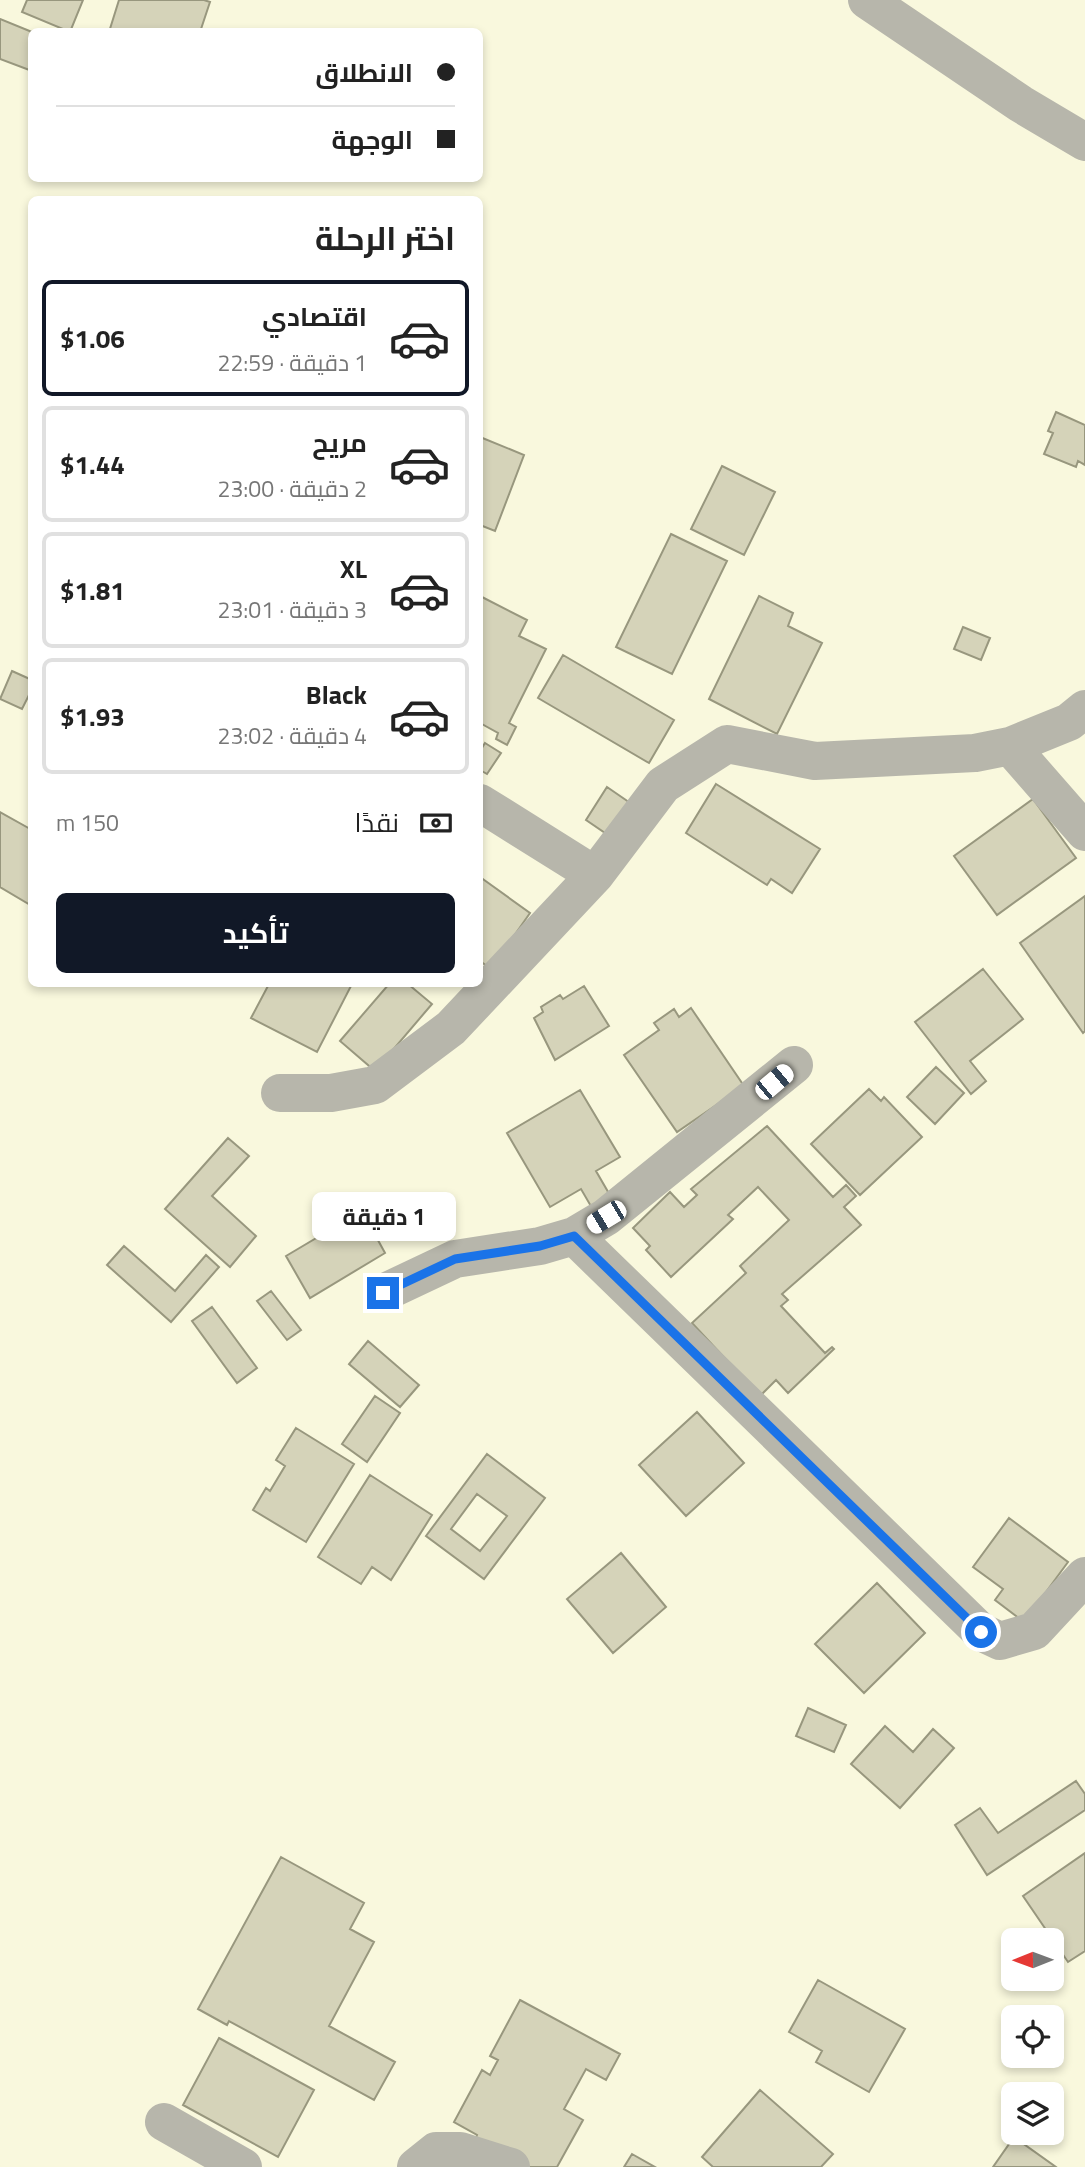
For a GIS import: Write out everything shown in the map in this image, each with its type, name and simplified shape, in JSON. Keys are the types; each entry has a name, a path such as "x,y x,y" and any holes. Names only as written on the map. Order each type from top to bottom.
{"street":[{"path":"867,0 1021,104 1085,142"},
{"path":"280,1093 331,1093 375,1085 451,1028 595,875 663,785 727,744 815,761 975,753 1010,746 1069,722 1085,709"},
{"path":"1010,746 1085,832"},
{"path":"483,805 595,875"},
{"path":"383,1293 455,1259 540,1246 574,1236 606,1217 794,1065"},
{"path":"574,1236 981,1632 1000,1641 1034,1631 1085,1576"},
{"path":"164,2122 243,2167"},
{"path":"416,2167 436,2151 460,2151 511,2167"}],"building":[{"path":"27,0 83,0 72,28 60,28 22,12"},
{"path":"119,0 210,2 201,28 110,28"},
{"path":"0,19 28,30 28,70 0,59"},
{"path":"1056,412 1085,425 1085,465 1078,461 1076,467 1044,454 1053,433 1048,431"},
{"path":"483,438 524,455 495,531 483,526"},
{"path":"722,466 775,492 744,555 691,529"},
{"path":"671,534 727,561 672,674 616,647"},
{"path":"759,596 793,613 788,626 822,643 777,734 709,699"},
{"path":"483,598 527,620 519,636 546,649 509,723 516,727 507,745 496,739 498,733 483,725"},
{"path":"963,627 990,638 981,660 954,649"},
{"path":"563,655 674,720 649,763 538,698"},
{"path":"12,671 28,678 28,697 22,709 0,699"},
{"path":"485,743 501,753 487,774 483,772"},
{"path":"716,784 820,849 792,893 771,879 767,885 686,833"},
{"path":"607,787 636,807 614,839 586,820"},
{"path":"1033,799 1076,858 997,915 954,856"},
{"path":"0,812 28,828 28,904 0,887"},
{"path":"483,879 530,913 491,969 483,963"},
{"path":"1085,896 1085,1031 1083,1033 1020,943"},
{"path":"983,969 1023,1019 970,1061 986,1081 971,1094 915,1022"},
{"path":"584,986 609,1026 555,1060 534,1018 543,1012 541,1007 560,995 563,999"},
{"path":"267,987 350,987 317,1052 251,1018"},
{"path":"386,987 412,987 432,1004 375,1071 340,1041"},
{"path":"691,1008 744,1086 677,1132 624,1055 659,1030 654,1023 674,1009 679,1017"},
{"path":"936,1067 964,1093 935,1124 907,1097"},
{"path":"869,1089 881,1101 884,1097 922,1137 860,1195 811,1144"},
{"path":"580,1090 620,1157 596,1171 611,1197 592,1208 581,1189 550,1207 507,1133"},
{"path":"767,1126 833,1197 846,1185 856,1196 844,1207 861,1225 782,1294 788,1300 781,1306 825,1353 832,1347 834,1349 788,1393 776,1380 760,1396 692,1323 746,1273 740,1266 789,1220 758,1187 728,1215 733,1219 671,1277 646,1250 650,1246 633,1228 670,1192 684,1207 697,1195 691,1189"},
{"path":"228,1138 249,1156 212,1196 256,1236 230,1267 165,1209"},
{"path":"362,1211 385,1253 310,1298 286,1256"},
{"path":"124,1246 175,1291 206,1255 219,1267 171,1322 107,1265"},
{"path":"271,1291 301,1330 287,1340 257,1301"},
{"path":"212,1307 257,1368 237,1383 192,1321"},
{"path":"368,1341 419,1385 400,1407 349,1364"},
{"path":"375,1396 400,1413 367,1462 342,1444"},
{"path":"697,1412 744,1463 686,1516 639,1465"},
{"path":"296,1428 354,1464 306,1542 253,1510 266,1488 270,1491 285,1466 276,1460"},
{"path":"487,1454 545,1498 484,1579 426,1536","holes":["477,1494 507,1516 480,1551 451,1529"]},
{"path":"370,1475 432,1515 391,1580 372,1567 361,1584 318,1557"},
{"path":"1009,1518 1068,1562 1024,1622 995,1600 1003,1589 973,1567"},
{"path":"621,1553 666,1607 613,1653 567,1599"},
{"path":"877,1583 925,1633 864,1693 815,1644"},
{"path":"808,1708 846,1725 834,1752 796,1736"},
{"path":"885,1726 913,1752 933,1729 954,1748 900,1808 851,1764"},
{"path":"1076,1781 1085,1794 1085,1810 987,1875 955,1825 980,1808 998,1833"},
{"path":"1085,1853 1085,1951 1068,1962 1064,1956 1064,1928 1045,1928 1023,1896"},
{"path":"281,1857 364,1903 350,1929 374,1942 329,2026 395,2062 374,2100 229,2021 227,2025 198,2009"},
{"path":"818,1980 905,2029 869,2092 816,2062 822,2051 789,2032"},
{"path":"520,2000 620,2054 606,2080 586,2069 564,2109 583,2120 557,2167 524,2167 475,2140 477,2135 454,2122 482,2070 490,2075 498,2060 490,2056"},
{"path":"219,2038 314,2090 278,2157 183,2105"},
{"path":"760,2090 833,2154 821,2167 713,2167 702,2157"},
{"path":"1008,2145 1025,2145 1056,2167 993,2167"},
{"path":"632,2154 655,2167 624,2167"}],"route":[{"path":"383,1293 455,1259 540,1246 574,1236 981,1632"}]}
